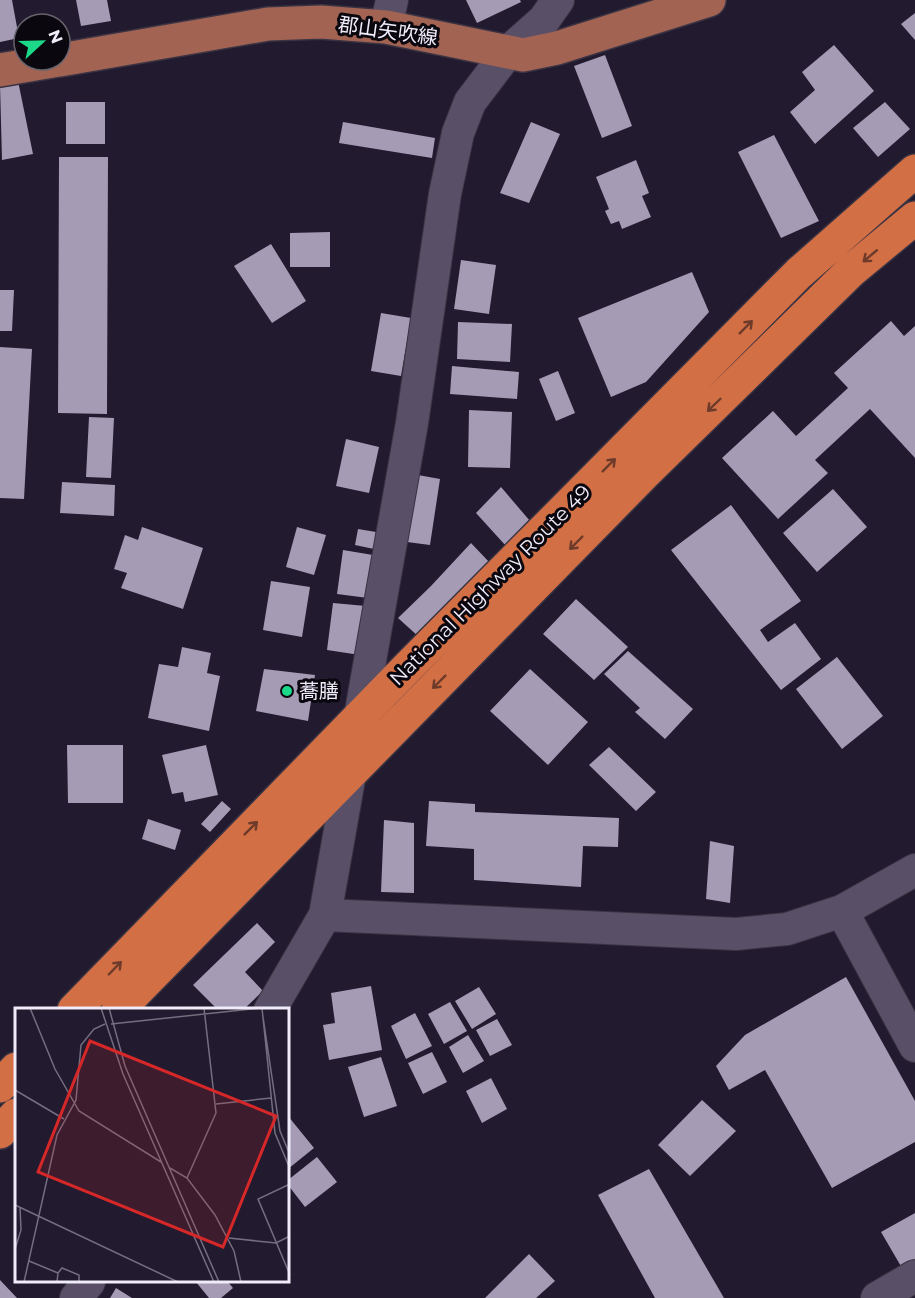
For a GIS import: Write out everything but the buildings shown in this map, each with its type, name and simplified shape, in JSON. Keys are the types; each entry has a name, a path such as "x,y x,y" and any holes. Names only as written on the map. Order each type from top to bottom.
{"highway":[{"name":"National Highway Route 49","path":"76,1008 360,717 800,273 915,171"},
{"name":"National Highway Route 49","path":"120,1008 644,474 851,271 915,218"},
{"path":"0,1086 15,1070"},
{"path":"0,1132 15,1116"}],"main road":[{"name":"郡山矢吹線","path":"72,58 268,24 321,22 389,14 523,55 557,48 709,0"}],"street":[{"path":"271,1008 324,915 413,411 445,194 458,133 470,102 508,52 544,20 558,0"},
{"path":"324,915 736,934 787,929 842,911 915,870"},
{"path":"842,911 915,1046"},
{"path":"877,1298 915,1276"},
{"path":"76,1298 87,1283"}],"place":[{"name":"蕎膳","path":"287,691"}]}
